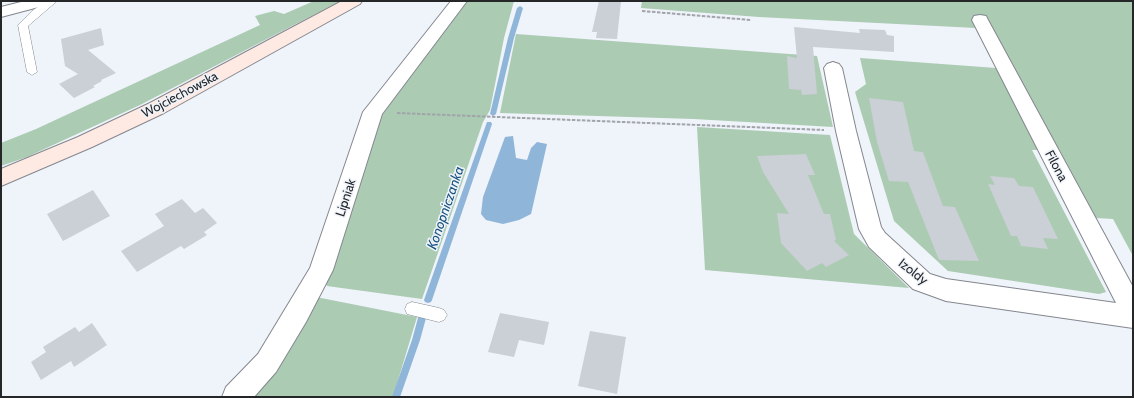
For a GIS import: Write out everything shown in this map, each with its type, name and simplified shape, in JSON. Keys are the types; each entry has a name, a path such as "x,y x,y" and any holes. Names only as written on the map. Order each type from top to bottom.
{"street":[{"path":"1,12 44,1"},
{"name":"Wojciechowska","path":"1,178 85,142 157,108 354,1"},
{"name":"Lipniak","path":"236,397 266,363 297,314 321,270 373,112 459,1"},
{"name":"Filona","path":"980,20 1133,312"},
{"name":"Izoldy","path":"833,68 846,131 870,229 877,240 922,282 946,290 1133,317"}],"lane":[{"path":"32,72 23,25 35,13 52,1"},
{"path":"412,309 439,315"}],"path":[{"path":"642,12 751,20"},
{"path":"373,112 846,131"}],"green space":[{"path":"314,1 340,1 140,105 27,157 1,166 1,143 36,129 260,25 255,16 274,11 284,14"},
{"path":"459,1 514,1 504,38 490,110 483,122 422,299 327,286 321,270 373,112"},
{"path":"642,1 1133,1 1133,256 1113,219 1096,218 1059,149 1032,150 1106,292 1099,294 948,271 894,221 855,92 866,84 860,58 996,68 976,28 759,17 641,8"},
{"path":"516,34 817,56 833,127 694,119 500,113"},
{"path":"697,127 830,135 854,234 909,288 705,270"},
{"path":"316,297 417,317 393,397 248,397"}],"water":[{"path":"513,136 516,158 527,160 531,148 537,142 547,144 531,214 519,220 503,224 486,220 481,214 483,197 505,137"}],"building":[{"path":"599,1 621,1 617,39 596,38 597,32 592,32"},
{"path":"794,27 860,33 859,29 885,30 887,35 894,36 894,52 813,47 817,94 802,95 801,90 789,89 787,56 797,58"},
{"path":"101,28 104,45 88,50 116,73 101,80 102,81 93,86 95,87 74,98 59,84 78,74 65,66 61,39"},
{"path":"869,98 903,102 914,151 923,152 943,206 955,207 979,261 939,260 908,182 889,181 877,142"},
{"path":"806,154 815,175 808,175 824,214 830,214 836,240 834,241 849,255 826,267 822,263 807,271 781,243 777,213 789,214 763,172 757,156"},
{"path":"990,176 1014,178 1019,186 1033,187 1058,239 1043,238 1048,249 1021,246 1017,236 1011,236 988,184 995,185"},
{"path":"93,190 110,216 63,241 47,214"},
{"path":"182,199 195,213 203,208 217,223 204,232 207,235 184,249 181,246 137,272 121,251 164,226 155,214"},
{"path":"500,313 549,322 544,345 519,340 514,357 488,352"},
{"path":"92,323 107,345 74,367 71,361 41,380 31,362 46,352 43,347 75,327 79,332"},
{"path":"590,331 626,337 617,394 578,386"}],"waterway":[{"name":"Konopniczanka","path":"493,114 511,38 520,8"},
{"name":"Konopniczanka","path":"428,300 489,124"},
{"name":"Konopniczanka","path":"396,397 422,318"}]}
